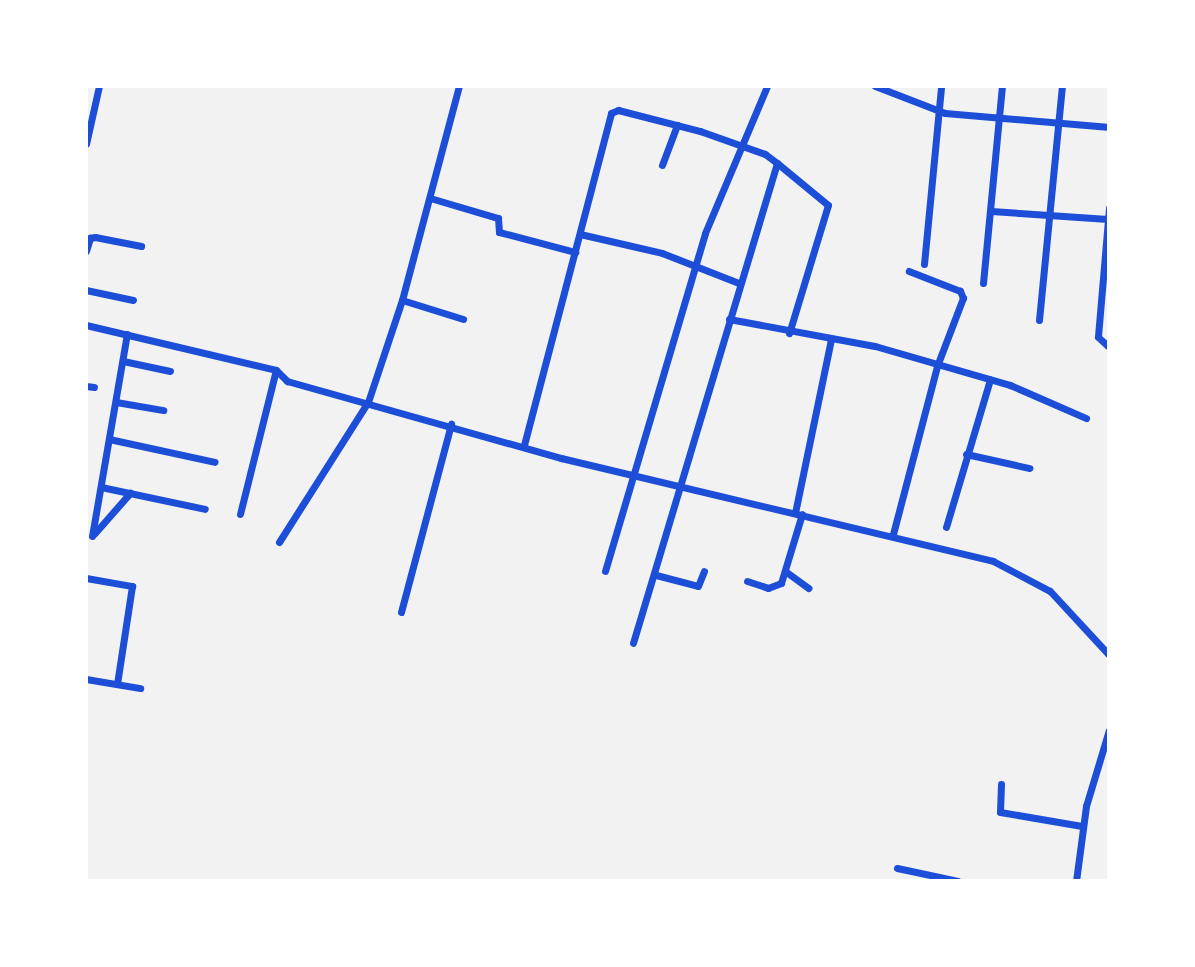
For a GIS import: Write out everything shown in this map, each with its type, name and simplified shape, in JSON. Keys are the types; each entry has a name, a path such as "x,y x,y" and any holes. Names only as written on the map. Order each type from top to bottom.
{"street":[{"path":"86,144 99,86"},
{"path":"279,542 368,402 402,300 459,86"},
{"path":"605,571 695,265 740,145 767,86"},
{"path":"875,86 937,112 999,120 1109,127"},
{"path":"924,264 941,86"},
{"path":"983,283 1002,86"},
{"path":"1039,320 1062,86"},
{"path":"524,445 611,113 618,110 740,145 777,163 828,205 789,333"},
{"path":"662,165 677,125"},
{"path":"633,643 656,575 739,283 777,163"},
{"path":"430,198 498,218 499,232 575,252"},
{"path":"1109,208 1098,337 1109,347"},
{"path":"991,211 1108,219"},
{"path":"580,234 695,265 739,283"},
{"path":"86,251 90,238 95,237 141,246"},
{"path":"893,534 937,366 963,296 909,271"},
{"path":"86,290 133,300"},
{"path":"402,300 463,319"},
{"path":"729,319 789,333 875,346 990,379 1086,418"},
{"path":"86,325 276,370 287,381 631,476 893,534 1015,569 1054,593 1109,655"},
{"path":"127,334 92,536 130,493"},
{"path":"747,581 776,587 785,571 831,339"},
{"path":"123,361 170,371"},
{"path":"240,514 276,370"},
{"path":"946,527 990,379"},
{"path":"116,402 163,410"},
{"path":"401,612 451,424"},
{"path":"109,439 215,462"},
{"path":"966,454 1029,468"},
{"path":"101,487 205,509"},
{"path":"656,575 698,586 704,571"},
{"path":"785,571 808,588"},
{"path":"86,578 132,586 117,684"},
{"path":"86,679 140,688"},
{"path":"1076,881 1082,826 1109,730"},
{"path":"1001,784 1000,812 1082,826"},
{"path":"897,868 958,881"}]}
